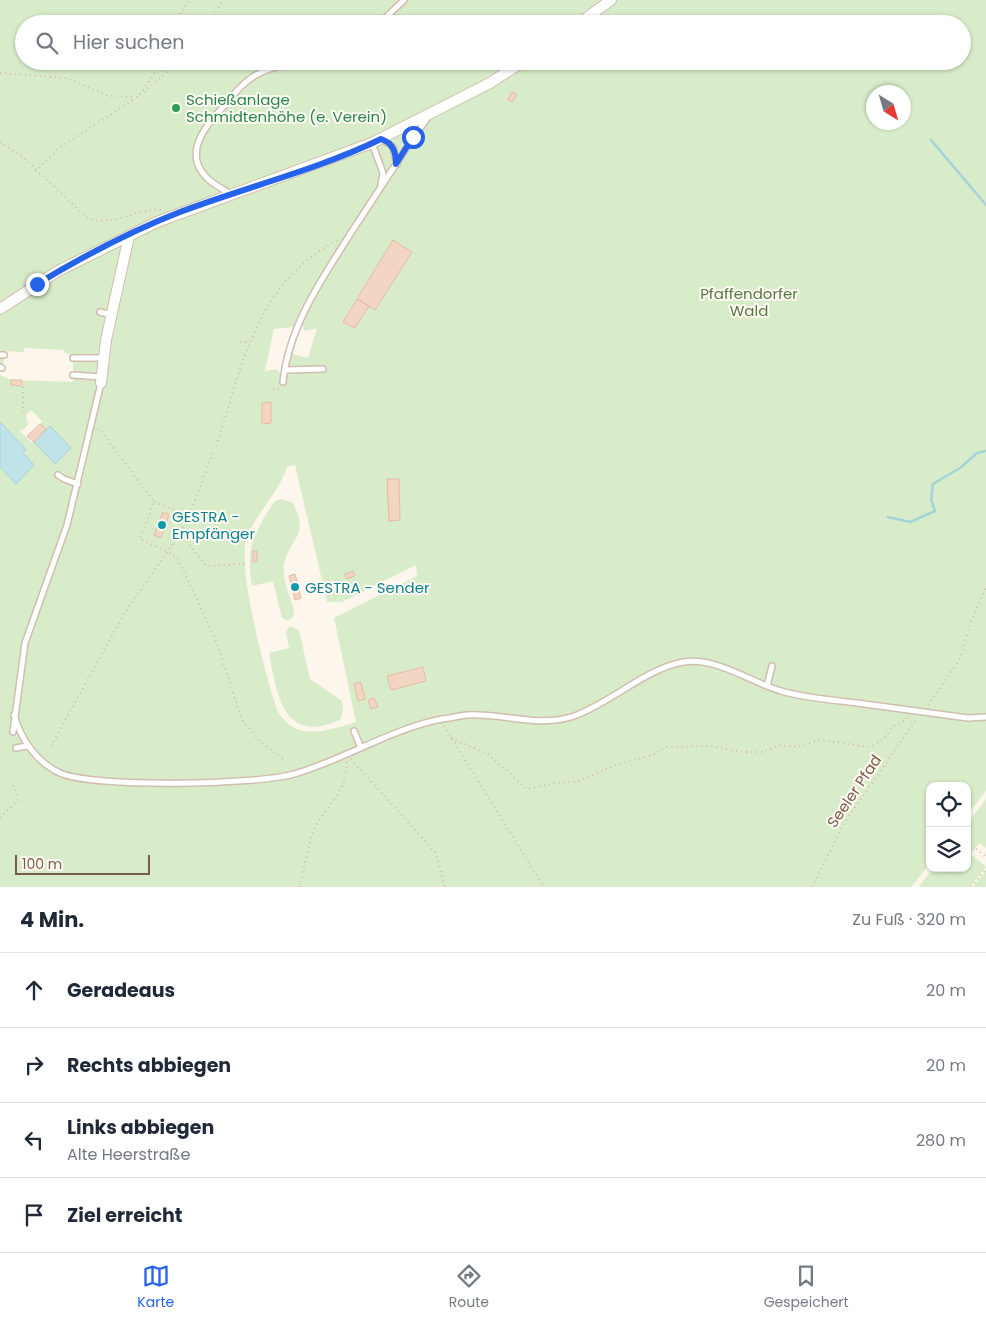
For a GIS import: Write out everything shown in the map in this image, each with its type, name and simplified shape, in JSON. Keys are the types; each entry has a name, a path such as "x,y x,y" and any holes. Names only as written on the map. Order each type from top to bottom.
{"street":[{"path":"590,15 611,0"},
{"path":"0,309 58,271 178,213 336,158 376,141 490,83 510,70"},
{"path":"101,380 103,358 129,236"}],"lane":[{"path":"388,15 404,0"},
{"path":"231,194 206,178 198,165 196,149 202,132 232,97 258,74 270,70"},
{"path":"283,382 284,370 297,326 349,236 429,114"},
{"path":"376,141 393,147 396,155 396,164"},
{"path":"376,141 383,173 381,185"},
{"path":"100,312 112,315"},
{"path":"74,358 103,358"},
{"path":"284,370 323,369"},
{"path":"13,732 21,663 28,633 62,544 78,484 101,380 73,375"},
{"path":"58,475 78,484"},
{"path":"14,715 28,746 44,762 62,774 93,780 154,782 267,780 305,770 417,725 469,715 550,721 572,717 659,671 684,662 702,663 729,670 767,686 819,698 968,718 986,717"},
{"path":"767,686 772,666"},
{"path":"354,731 361,748"},
{"path":"16,748 28,746"}],"path":[{"path":"179,15 190,0"},
{"path":"213,15 223,0"},
{"path":"138,97 157,70"},
{"path":"35,171 62,146 138,97 170,70"},
{"path":"0,73 66,78 109,96 138,97"},
{"path":"0,142 22,156 35,171 62,193 86,217 94,221 119,220 151,209 175,210 178,213"},
{"path":"216,446 253,333 267,306 288,278 329,244 349,236"},
{"path":"240,342 250,343"},
{"path":"23,387 23,411 26,415"},
{"path":"273,389 283,390"},
{"path":"91,427 100,430 154,502 188,516"},
{"path":"51,746 124,614 180,532 213,453"},
{"path":"154,502 140,539 168,552 178,559 216,641 242,720 261,742 286,761"},
{"path":"168,525 180,532 206,566 246,564"},
{"path":"927,712 927,706 932,702 960,659 971,621 986,587"},
{"path":"451,738 488,754 528,789 561,782 576,782 621,763 653,755 666,747 711,746 742,752 762,752 779,745 796,747 820,740 870,746 884,740 892,728 907,719 908,710"},
{"name":"Seeler Pfad","path":"812,887 843,825 916,720 918,711"},
{"path":"440,720 544,887"},
{"path":"300,887 313,832 337,795 348,773 345,755"},
{"path":"345,755 436,852 445,887"},
{"path":"0,818 18,800 12,782"},
{"path":"976,849 986,857"},
{"path":"971,887 986,869"}],"green space":[{"name":"Pfaffendorfer Wald","path":"0,0 986,0 986,791 971,810 971,782 926,782 926,868 911,887 0,887 0,467 16,483 22,453 26,449 0,422 0,375 12,380 73,382 73,354 67,354 63,350 24,348 24,352 4,351 4,361 0,371","holes":["303,326 305,331 317,328 308,358 288,353 284,373 280,373 276,369 265,371 274,329","31,410 42,421 40,424 46,429 32,443 19,430 23,430 28,425 26,415","295,465 327,602 342,602 416,565 417,576 334,618 356,722 334,729 312,732 302,731 293,727 277,710 254,622 246,572 245,552 247,537 251,528 279,485 287,467"]},
{"path":"282,499 293,503 300,523 297,537 286,556 284,565 285,582 294,610 293,617 288,621 282,618 273,581 252,586 250,573 253,541 275,501"},
{"path":"290,626 299,630 310,679 342,701 343,711 340,720 321,726 306,726 295,721 286,712 275,685 269,653 289,648 286,632"},
{"path":"986,799 986,848 979,843 971,854 971,827 971,819"},
{"path":"971,854 986,867 970,887 921,887 920,885 930,872 971,872"},
{"path":"986,870 986,887 973,887 974,885"}],"water":[{"path":"0,422 26,449 23,453 34,465 16,484 0,467"},
{"path":"50,426 71,448 55,464 34,442"}],"building":[{"path":"512,92 517,95 512,102 508,100"},
{"path":"393,240 412,252 375,310 357,299"},
{"path":"357,299 369,306 355,328 343,322"},
{"path":"11,380 22,380 22,386 11,385"},
{"path":"271,402 271,423 262,424 262,403"},
{"path":"40,424 46,429 34,442 27,436"},
{"path":"387,479 399,479 400,520 389,521"},
{"name":"GESTRA - Empfänger","path":"163,512 169,515 161,538 154,535"},
{"path":"253,551 257,551 257,562 253,562"},
{"path":"353,571 355,576 347,579 345,574"},
{"name":"GESTRA - Sender","path":"295,574 301,598 295,600 289,576"},
{"path":"423,667 426,681 391,690 387,676"},
{"path":"361,682 365,699 358,701 354,684"},
{"path":"374,698 378,707 371,709 368,700"}],"waterway":[{"path":"931,140 986,205"},
{"path":"888,517 910,522 935,511 931,499 933,484 960,468 977,453 986,451"}],"place":[{"name":"Schießanlage Schmidtenhöhe (e. Verein)","path":"176,108"},
{"name":"GESTRA - Empfänger","path":"162,525"},
{"name":"GESTRA - Sender","path":"295,587"}],"route":[{"path":"37,284 58,271 156,222 345,155 381,139 387,141 393,147 396,155 396,164 413,137"}]}
